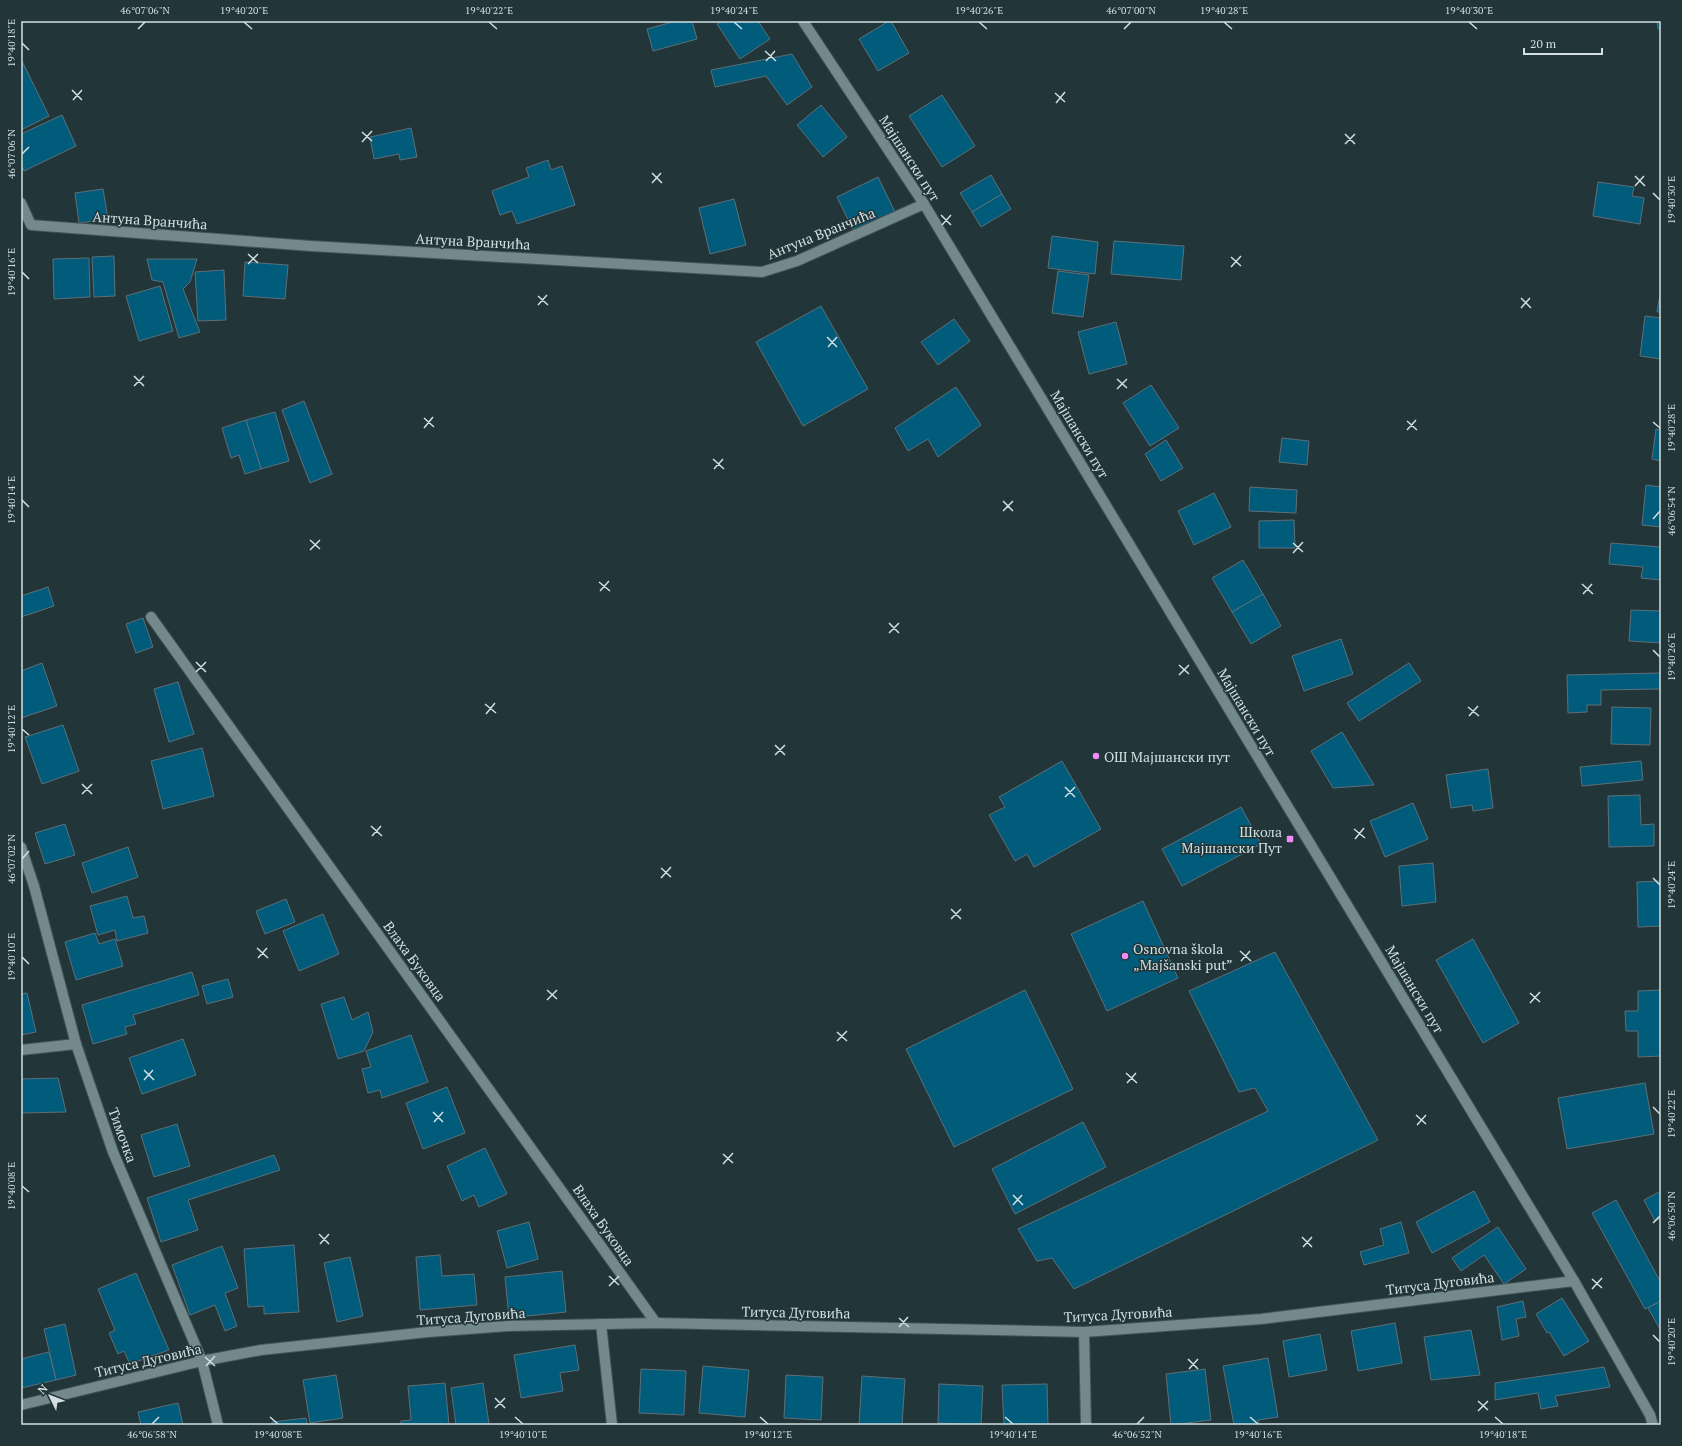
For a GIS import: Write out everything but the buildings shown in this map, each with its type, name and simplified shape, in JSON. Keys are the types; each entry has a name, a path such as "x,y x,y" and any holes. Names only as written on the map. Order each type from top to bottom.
{"street":[{"name":"Мајшански пут","path":"803,21 924,204 1574,1280 1650,1415 1654,1425"},
{"name":"Антуна Вранчића","path":"21,203 31,225 311,246 762,272 797,261 924,204"},
{"name":"Влаха Буковца","path":"152,617 656,1323"},
{"name":"Тимочка","path":"21,847 34,886 76,1044 113,1152 202,1360 218,1425"},
{"path":"21,1050 76,1044"},
{"name":"Титуса Дуговића","path":"21,1405 202,1360 261,1350 428,1332 508,1326 656,1323 1084,1332 1261,1318 1574,1280"},
{"path":"600,1324 612,1425"},
{"path":"1084,1332 1086,1425"}],"place":[{"name":"ОШ Мајшански пут","path":"1096,756"},
{"name":"Школа Мајшански Пут","path":"1290,839"},
{"name":"Osnovna škola „Majšanski put”","path":"1125,956"}]}
